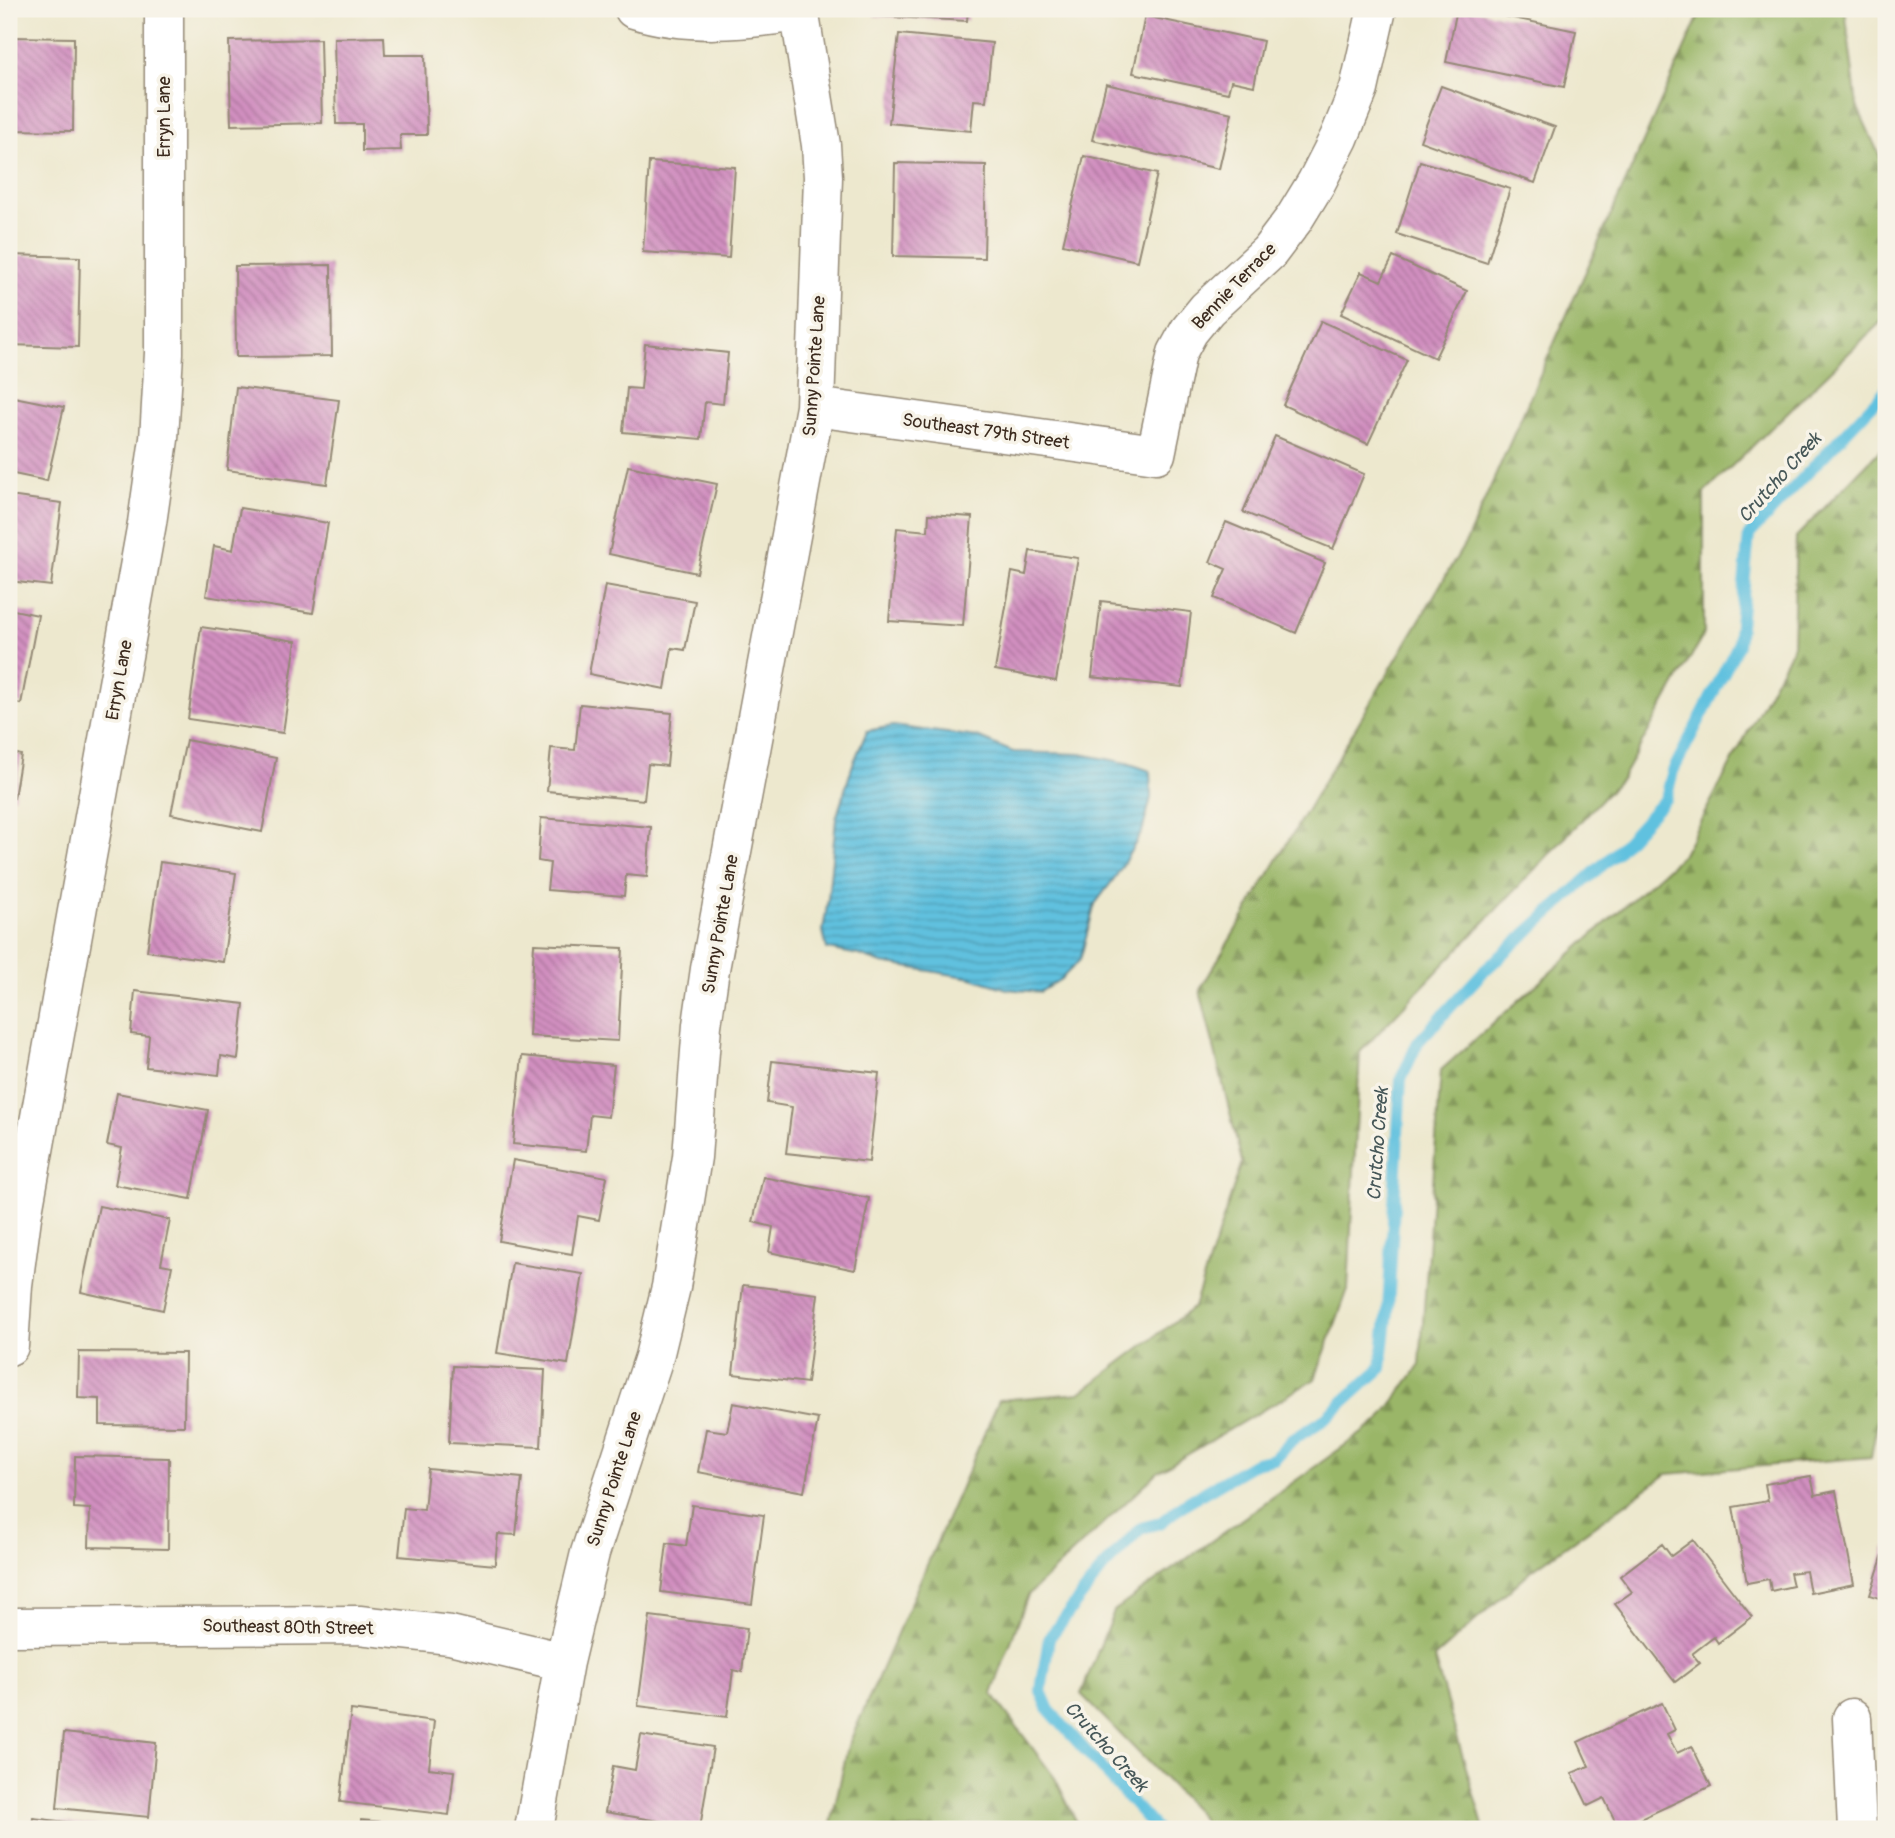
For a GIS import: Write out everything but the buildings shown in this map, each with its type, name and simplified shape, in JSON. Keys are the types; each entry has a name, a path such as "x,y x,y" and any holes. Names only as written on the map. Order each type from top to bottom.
{"street":[{"name":"Erryn Lane","path":"9,1346 13,1285 22,1217 142,550 159,439 164,353 164,9"},
{"path":"634,9 693,20 744,20 799,10"},
{"name":"Bennie Terrace","path":"1156,454 1177,353 1189,331 1207,309 1269,252 1316,183 1339,138 1359,89 1377,9"},
{"name":"Sunny Pointe Lane","path":"534,1829 564,1662 590,1553 654,1357 671,1287 692,1157 702,1025 710,969 815,407 823,177 821,145 799,10"},
{"name":"Southeast 79th Street","path":"815,407 1156,454"},
{"name":"Southeast 80th Street","path":"9,1627 359,1625 450,1635 564,1662"},
{"path":"1852,1718 1857,1829"}],"green space":[{"path":"1702,9 1845,9 1857,106 1886,170 1886,317 1704,493 1704,634 1622,778 1360,1052 1348,1289 1315,1379 1158,1472 1028,1595 992,1694 1055,1778 1080,1829 830,1829 848,1746 999,1400 1080,1393 1194,1307 1242,1162 1200,990 1467,540"},
{"path":"1886,444 1886,1376 1871,1457 1667,1474 1532,1570 1434,1658 1484,1829 1207,1829 1200,1815 1081,1694 1114,1611 1380,1420 1420,1365 1441,1070 1683,854 1793,647 1796,537"}],"water":[{"path":"893,726 977,737 1013,752 1080,754 1127,763 1150,771 1151,798 1142,832 1116,876 1095,904 1080,960 1061,979 1040,992 1007,989 972,978 882,963 827,949 823,931 836,819 853,764 867,731"}],"waterway":[{"name":"Crutcho Creek","path":"1156,1829 1049,1710 1041,1691 1049,1638 1103,1568 1141,1528 1160,1523 1186,1503 1255,1463 1274,1459 1292,1440 1322,1421 1381,1368 1388,1311 1401,1079 1418,1042 1483,972 1616,853 1666,798 1673,771 1738,645 1749,535 1886,390"}]}
